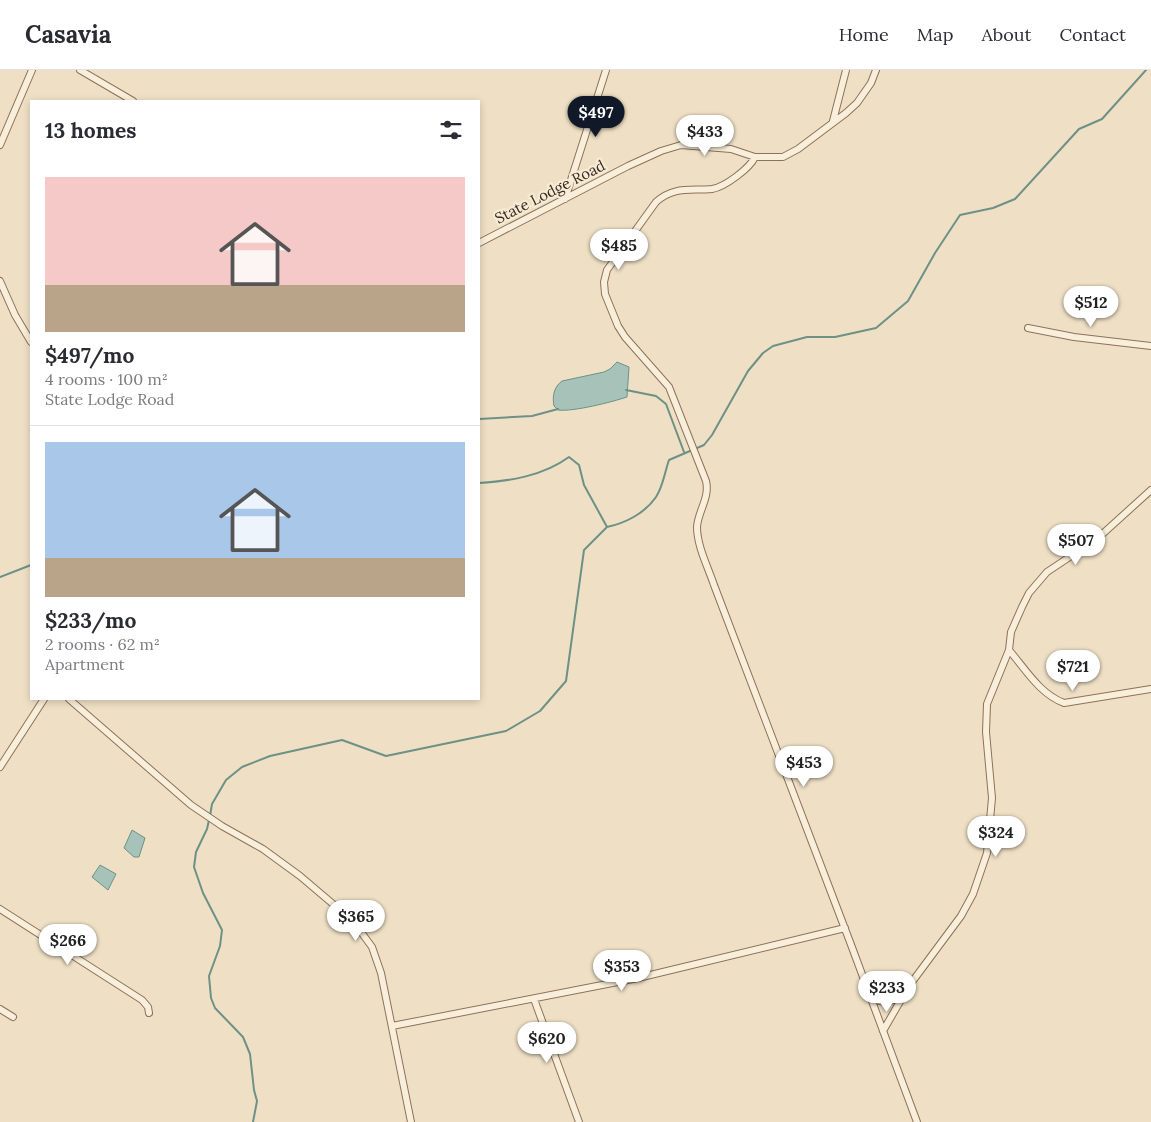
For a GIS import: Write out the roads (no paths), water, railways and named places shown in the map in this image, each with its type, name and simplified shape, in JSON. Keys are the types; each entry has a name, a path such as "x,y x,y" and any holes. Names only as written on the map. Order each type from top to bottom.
{"street":[{"path":"0,145 32,70"},
{"path":"80,70 131,100"},
{"path":"565,199 606,70"},
{"path":"833,121 846,70"},
{"name":"State Lodge Road","path":"480,242 628,166 661,151 681,145 732,149 755,156 783,156 798,149 857,103 871,83 876,70"},
{"path":"755,156 752,164 745,170 714,189 678,190 661,197 646,214 607,270 604,277 606,298 625,337 669,387 698,461 708,488 697,525 698,536 714,585 871,997 916,1122"},
{"path":"0,281 14,316 30,340"},
{"path":"1028,328 1074,337 1151,346"},
{"path":"883,1031 904,995 961,916 973,894 987,853 992,798 986,732 987,704 1009,650 1011,632 1029,593 1038,581 1054,566 1098,538 1151,490"},
{"path":"1009,650 1043,691 1053,699 1064,703 1151,689"},
{"path":"0,767 43,700"},
{"path":"69,700 95,720 153,774 204,814 263,849 300,876 353,921 372,947 381,974 411,1122"},
{"path":"0,909 142,1000 148,1007 149,1013"},
{"path":"392,1026 638,978 845,928"},
{"path":"871,997 878,1002 892,1002 904,995"},
{"path":"534,999 580,1122"},
{"path":"0,1009 13,1017"}],"water":[{"path":"617,362 629,367 627,397 573,410 558,410 554,406 554,392 562,381 604,372"},
{"path":"132,830 145,838 139,857 134,857 124,848"},
{"path":"100,865 116,874 108,890 92,877"}],"waterway":[{"path":"480,483 502,481 537,473 569,457 579,465 584,485 607,527 621,523 634,516 652,503 656,497 669,460 704,445 712,435 748,371 763,353 773,346 807,337 835,337 876,328 908,301 935,253 960,215 993,208 1015,199 1079,129 1102,119 1146,70"},
{"path":"626,390 656,396 666,404 684,452"},
{"path":"480,419 532,416 558,409"},
{"path":"210,816 212,804 226,780 242,767 270,756 342,740 386,756 506,731 540,711 566,681 584,550 607,527"},
{"path":"0,577 30,565"},
{"path":"209,820 207,829 196,852 194,867 203,893 222,930 220,946 209,976 211,998 215,1008 243,1037 250,1054 257,1101 253,1122"}]}
